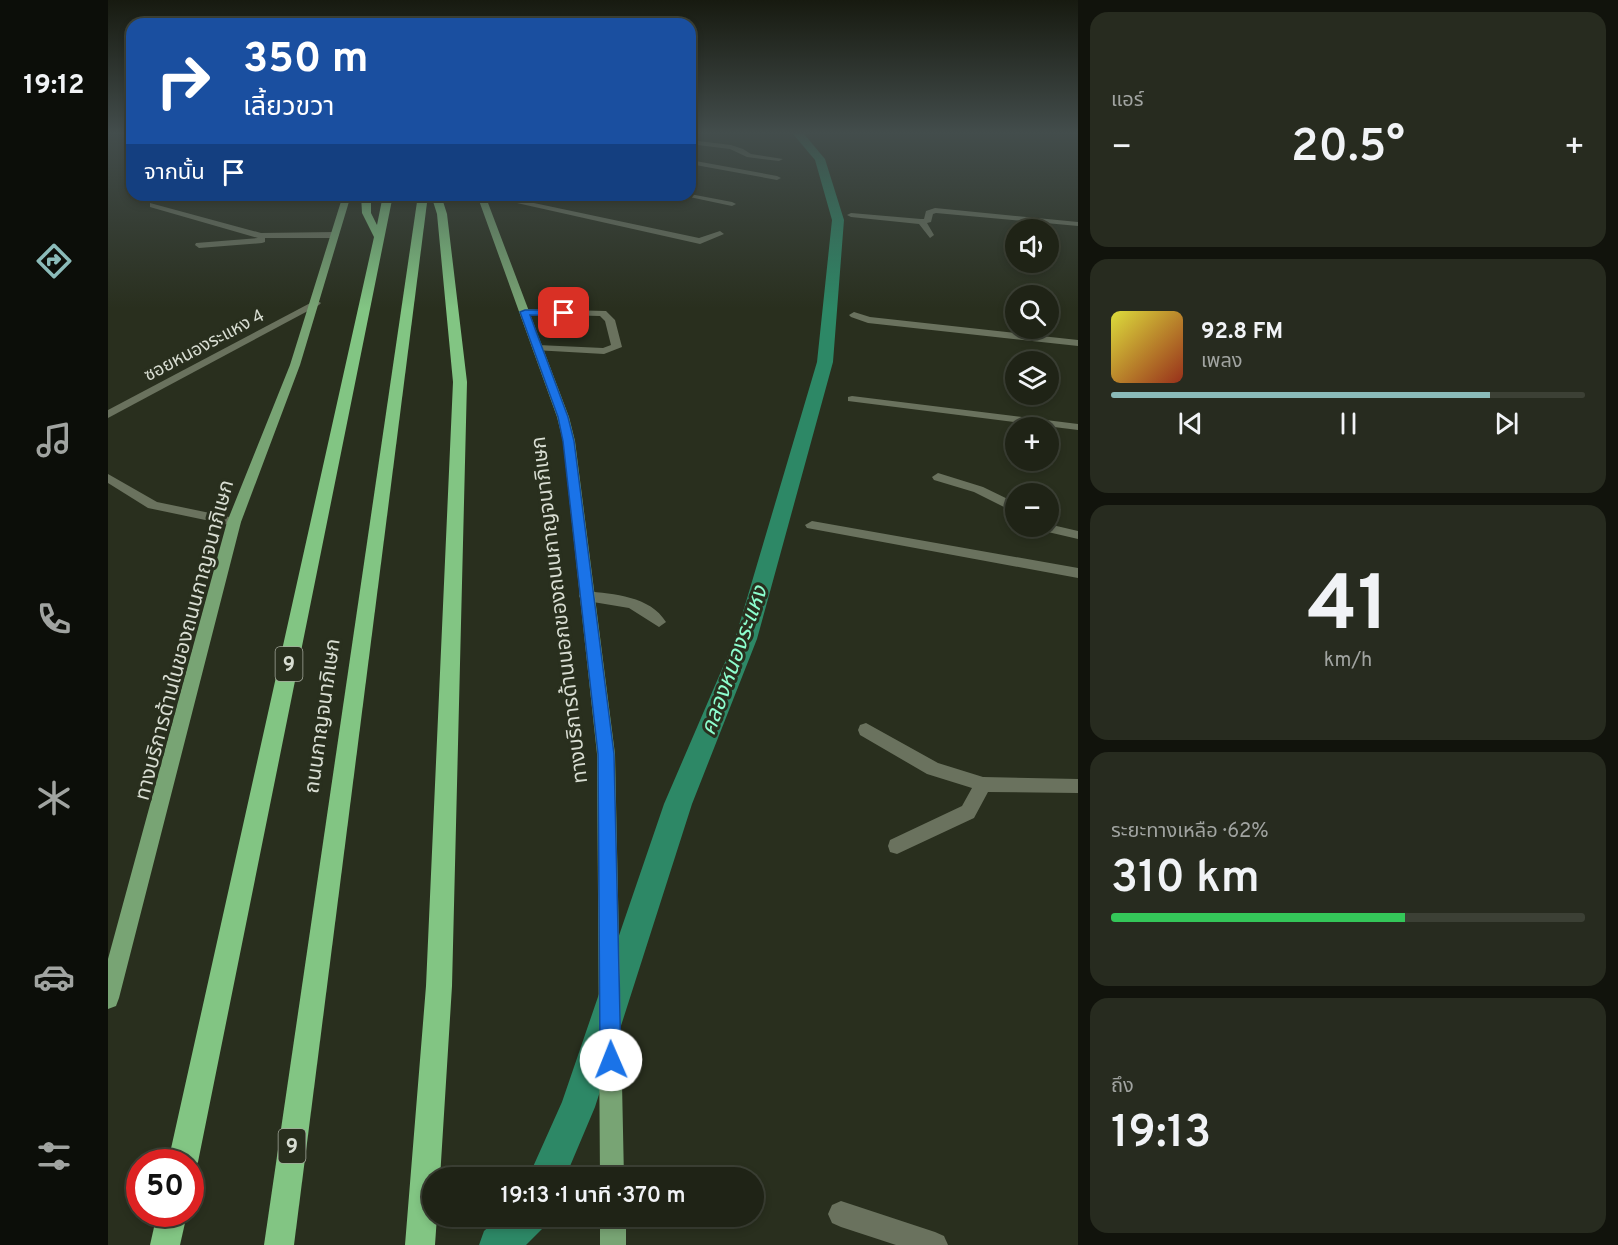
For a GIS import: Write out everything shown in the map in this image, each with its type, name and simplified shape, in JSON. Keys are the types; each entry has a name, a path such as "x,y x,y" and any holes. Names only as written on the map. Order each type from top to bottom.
{"highway":[{"path":"365,201 368,222 380,238"},
{"name":"ถนนกาญจนาภิเษก","path":"186,1149 387,201"},
{"name":"ถนนกาญจนาภิเษก","path":"279,1245 422,201"},
{"path":"420,1245 439,986 460,382 442,214 438,201"},
{"path":"165,1245 169,1227"}],"main road":[{"name":"ทางบริการด้านในของถนนกาญจนาภิเษก","path":"108,998 114,954 234,522 316,303 345,201"},
{"name":"ทางบริการด้านนอกของถนนกาญจนาภิเษก","path":"484,201 563,417 568,441 606,754 612,1167"},
{"path":"613,1227 614,1245"}],"street":[{"path":"696,197 732,204"},
{"path":"522,201 700,241 720,234"},
{"path":"153,205 255,236 272,237"},
{"path":"851,215 922,222 928,220 930,213 935,210 1078,224"},
{"path":"922,222 930,236"},
{"path":"278,225 287,234"},
{"path":"199,245 258,241 287,234 335,235"},
{"name":"ซอยหนองระแหง 4","path":"108,415 316,303"},
{"path":"525,312 603,313 610,320 617,347 604,351 538,348"},
{"path":"854,315 868,320 1078,343"},
{"path":"852,399 1078,427"},
{"path":"938,477 973,487 1005,502"},
{"path":"108,478 153,505 234,522"},
{"path":"812,525 1078,573"},
{"path":"1059,530 1078,535"},
{"path":"586,596 629,602 645,608 658,622"},
{"path":"866,730 933,769 983,784 1078,786"},
{"path":"897,846 968,812 983,784"},
{"path":"841,1214 934,1245"}],"waterway":[{"name":"คลองหนองระแหง","path":"551,1167 578,1107 678,804 746,639 825,362 838,220 830,192"},
{"name":"คลองหนองระแหง","path":"498,1245 517,1227"}],"route":[{"path":"564,313 525,312 563,417 568,441 606,754 611,1060"}]}
